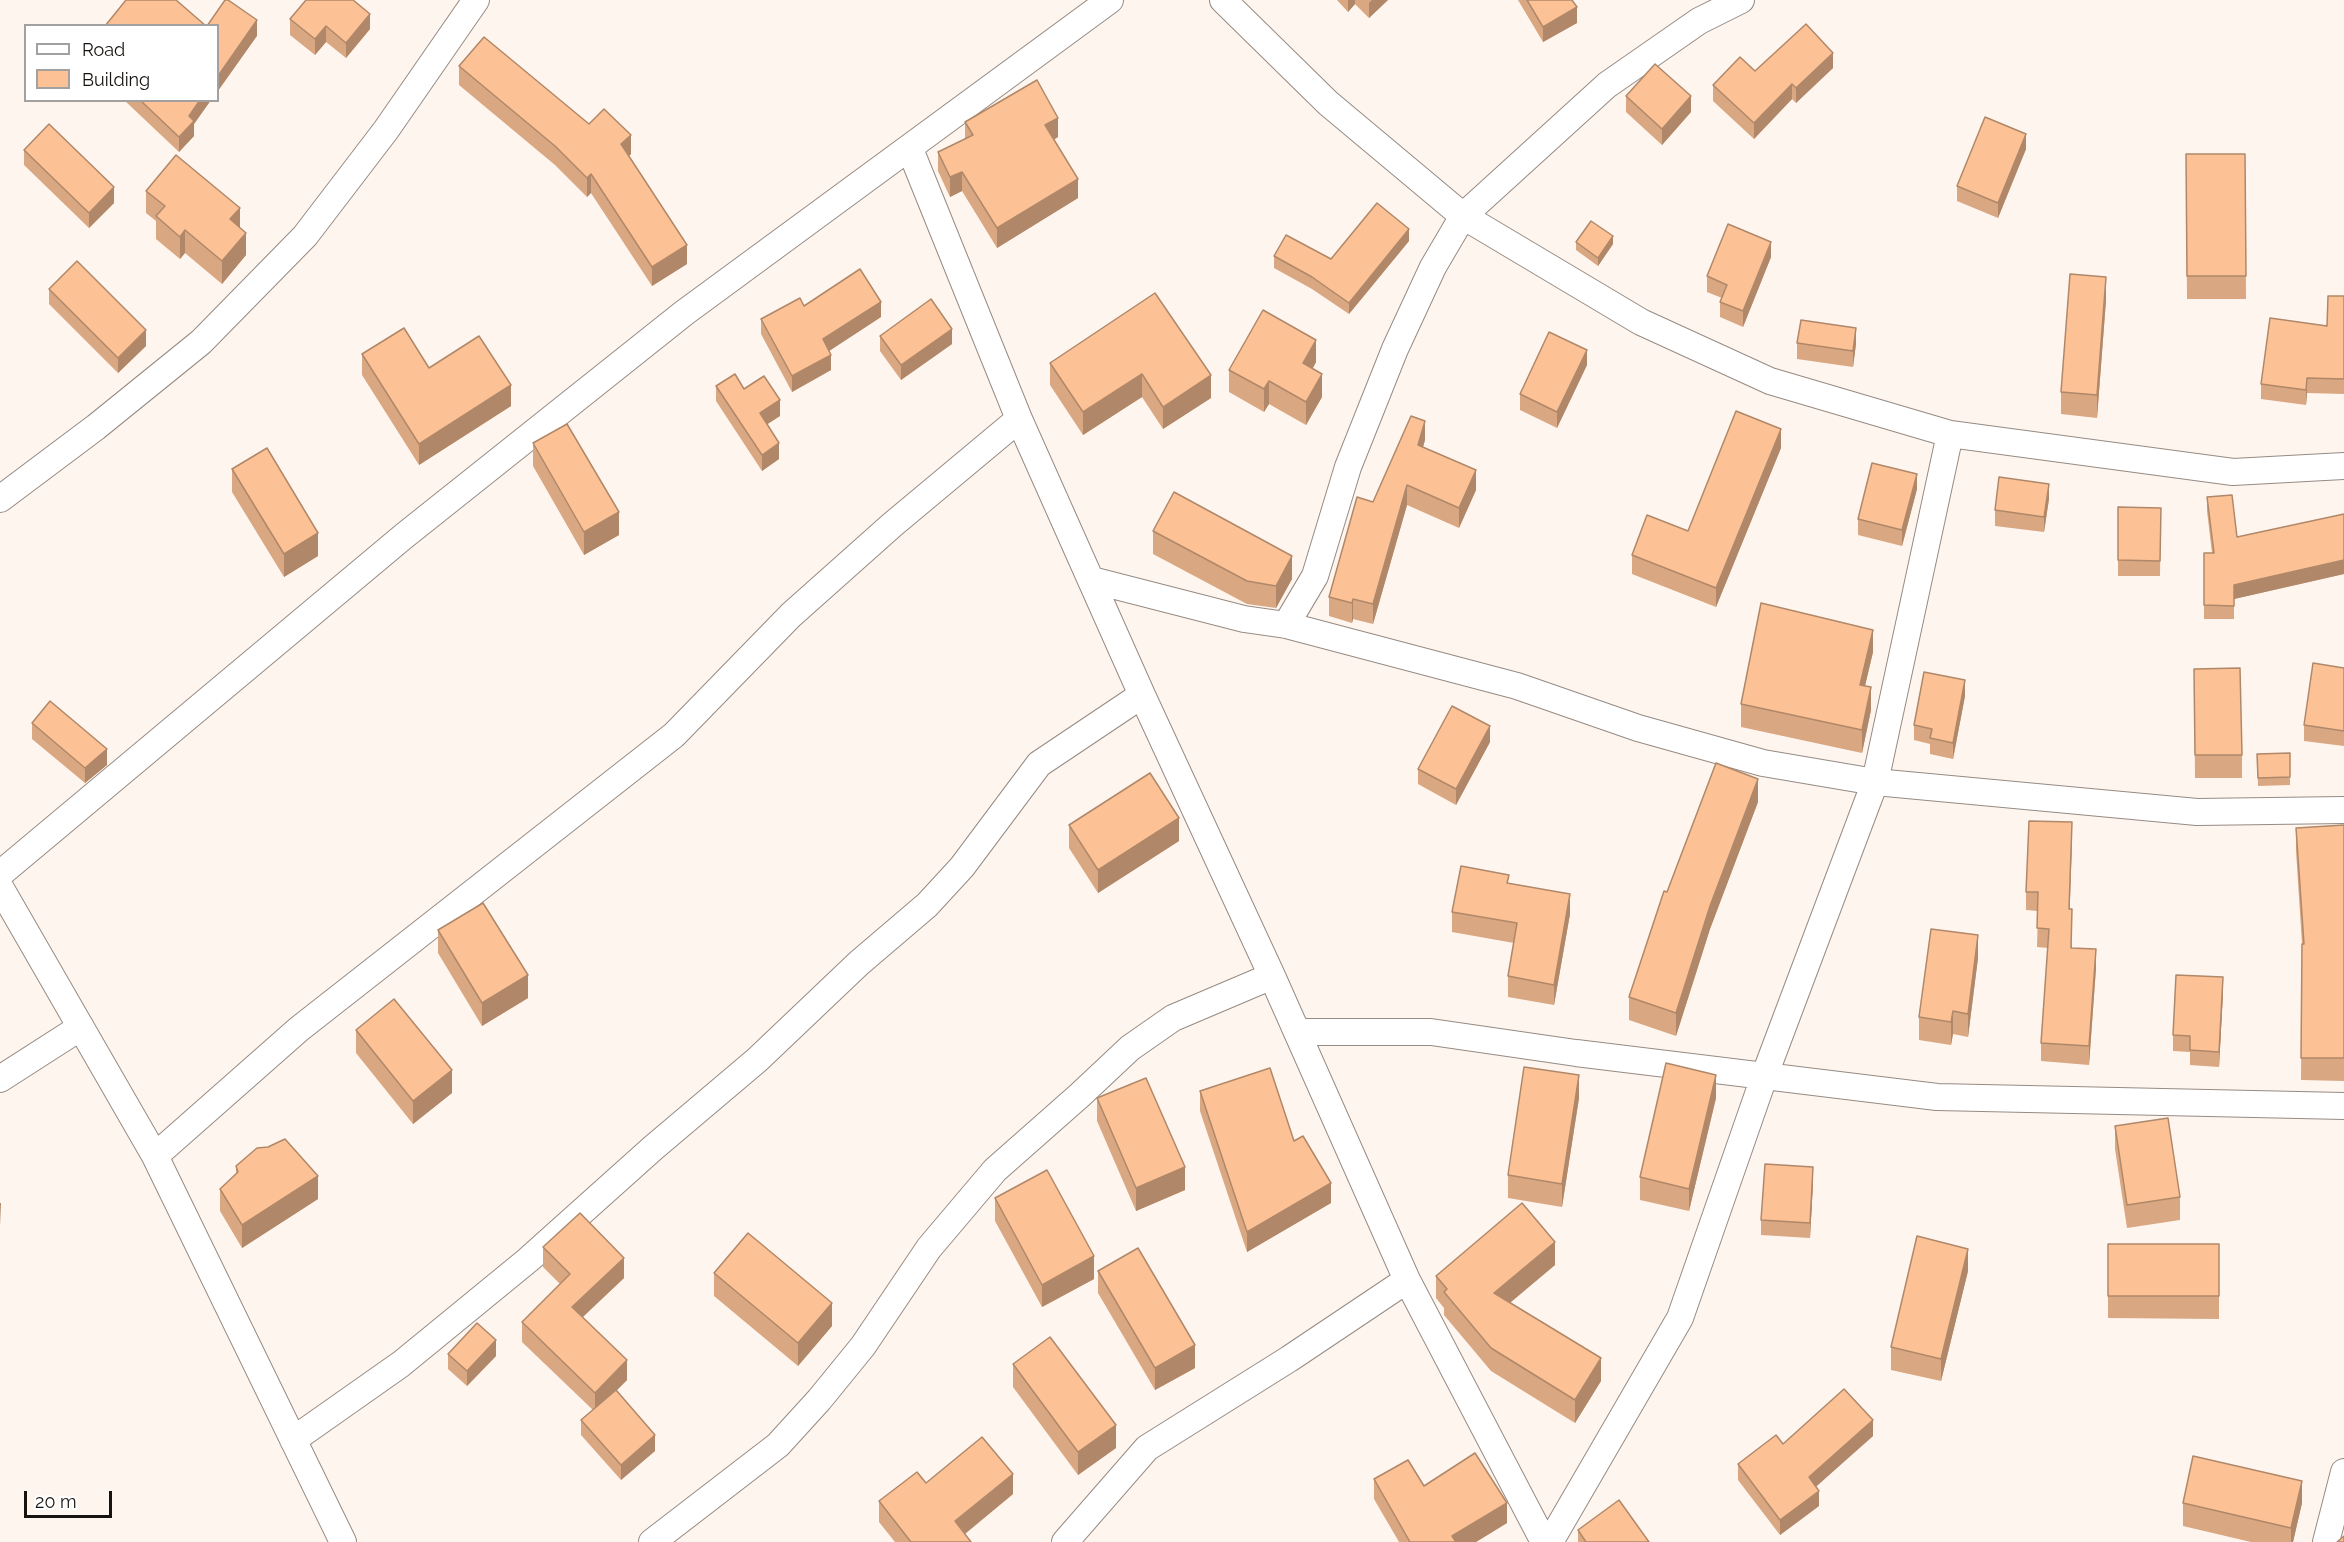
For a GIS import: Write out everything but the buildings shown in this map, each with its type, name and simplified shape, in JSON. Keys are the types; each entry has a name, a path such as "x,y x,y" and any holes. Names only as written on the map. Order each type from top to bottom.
{"street":[{"path":"0,499 96,427 201,342 305,236 386,130 476,0"},
{"path":"0,874 404,536 684,313 1110,0"},
{"path":"1223,0 1328,103 1463,216 1641,322 1770,381 1950,434 2233,472 2344,466"},
{"path":"1286,625 1315,576 1348,467 1395,349 1433,267 1463,216 1607,85 1699,21 1741,0"},
{"path":"910,149 1018,419 1272,976 1407,1280 1544,1542"},
{"path":"155,1156 299,1029 674,735 791,615 892,525 1018,419"},
{"path":"1550,1542 1680,1318 1764,1077 1875,782 1950,434"},
{"path":"1092,580 1244,619 1286,625 1517,686 1638,728 1763,763 1875,782 2197,812 2344,810"},
{"path":"293,1440 420,1350 528,1260 653,1148 757,1060 859,963 934,897 962,867 1039,764 1142,694"},
{"path":"0,887 155,1156 343,1542"},
{"path":"652,1542 778,1445 863,1346 929,1248 994,1170 1130,1048 1164,1024 1173,1018 1272,976"},
{"path":"0,1079 81,1028"},
{"path":"1297,1032 1431,1032 1576,1053 1937,1097 2344,1106"},
{"path":"1065,1542 1147,1448 1289,1359 1407,1280"},
{"path":"2326,1542 2344,1472"}]}
